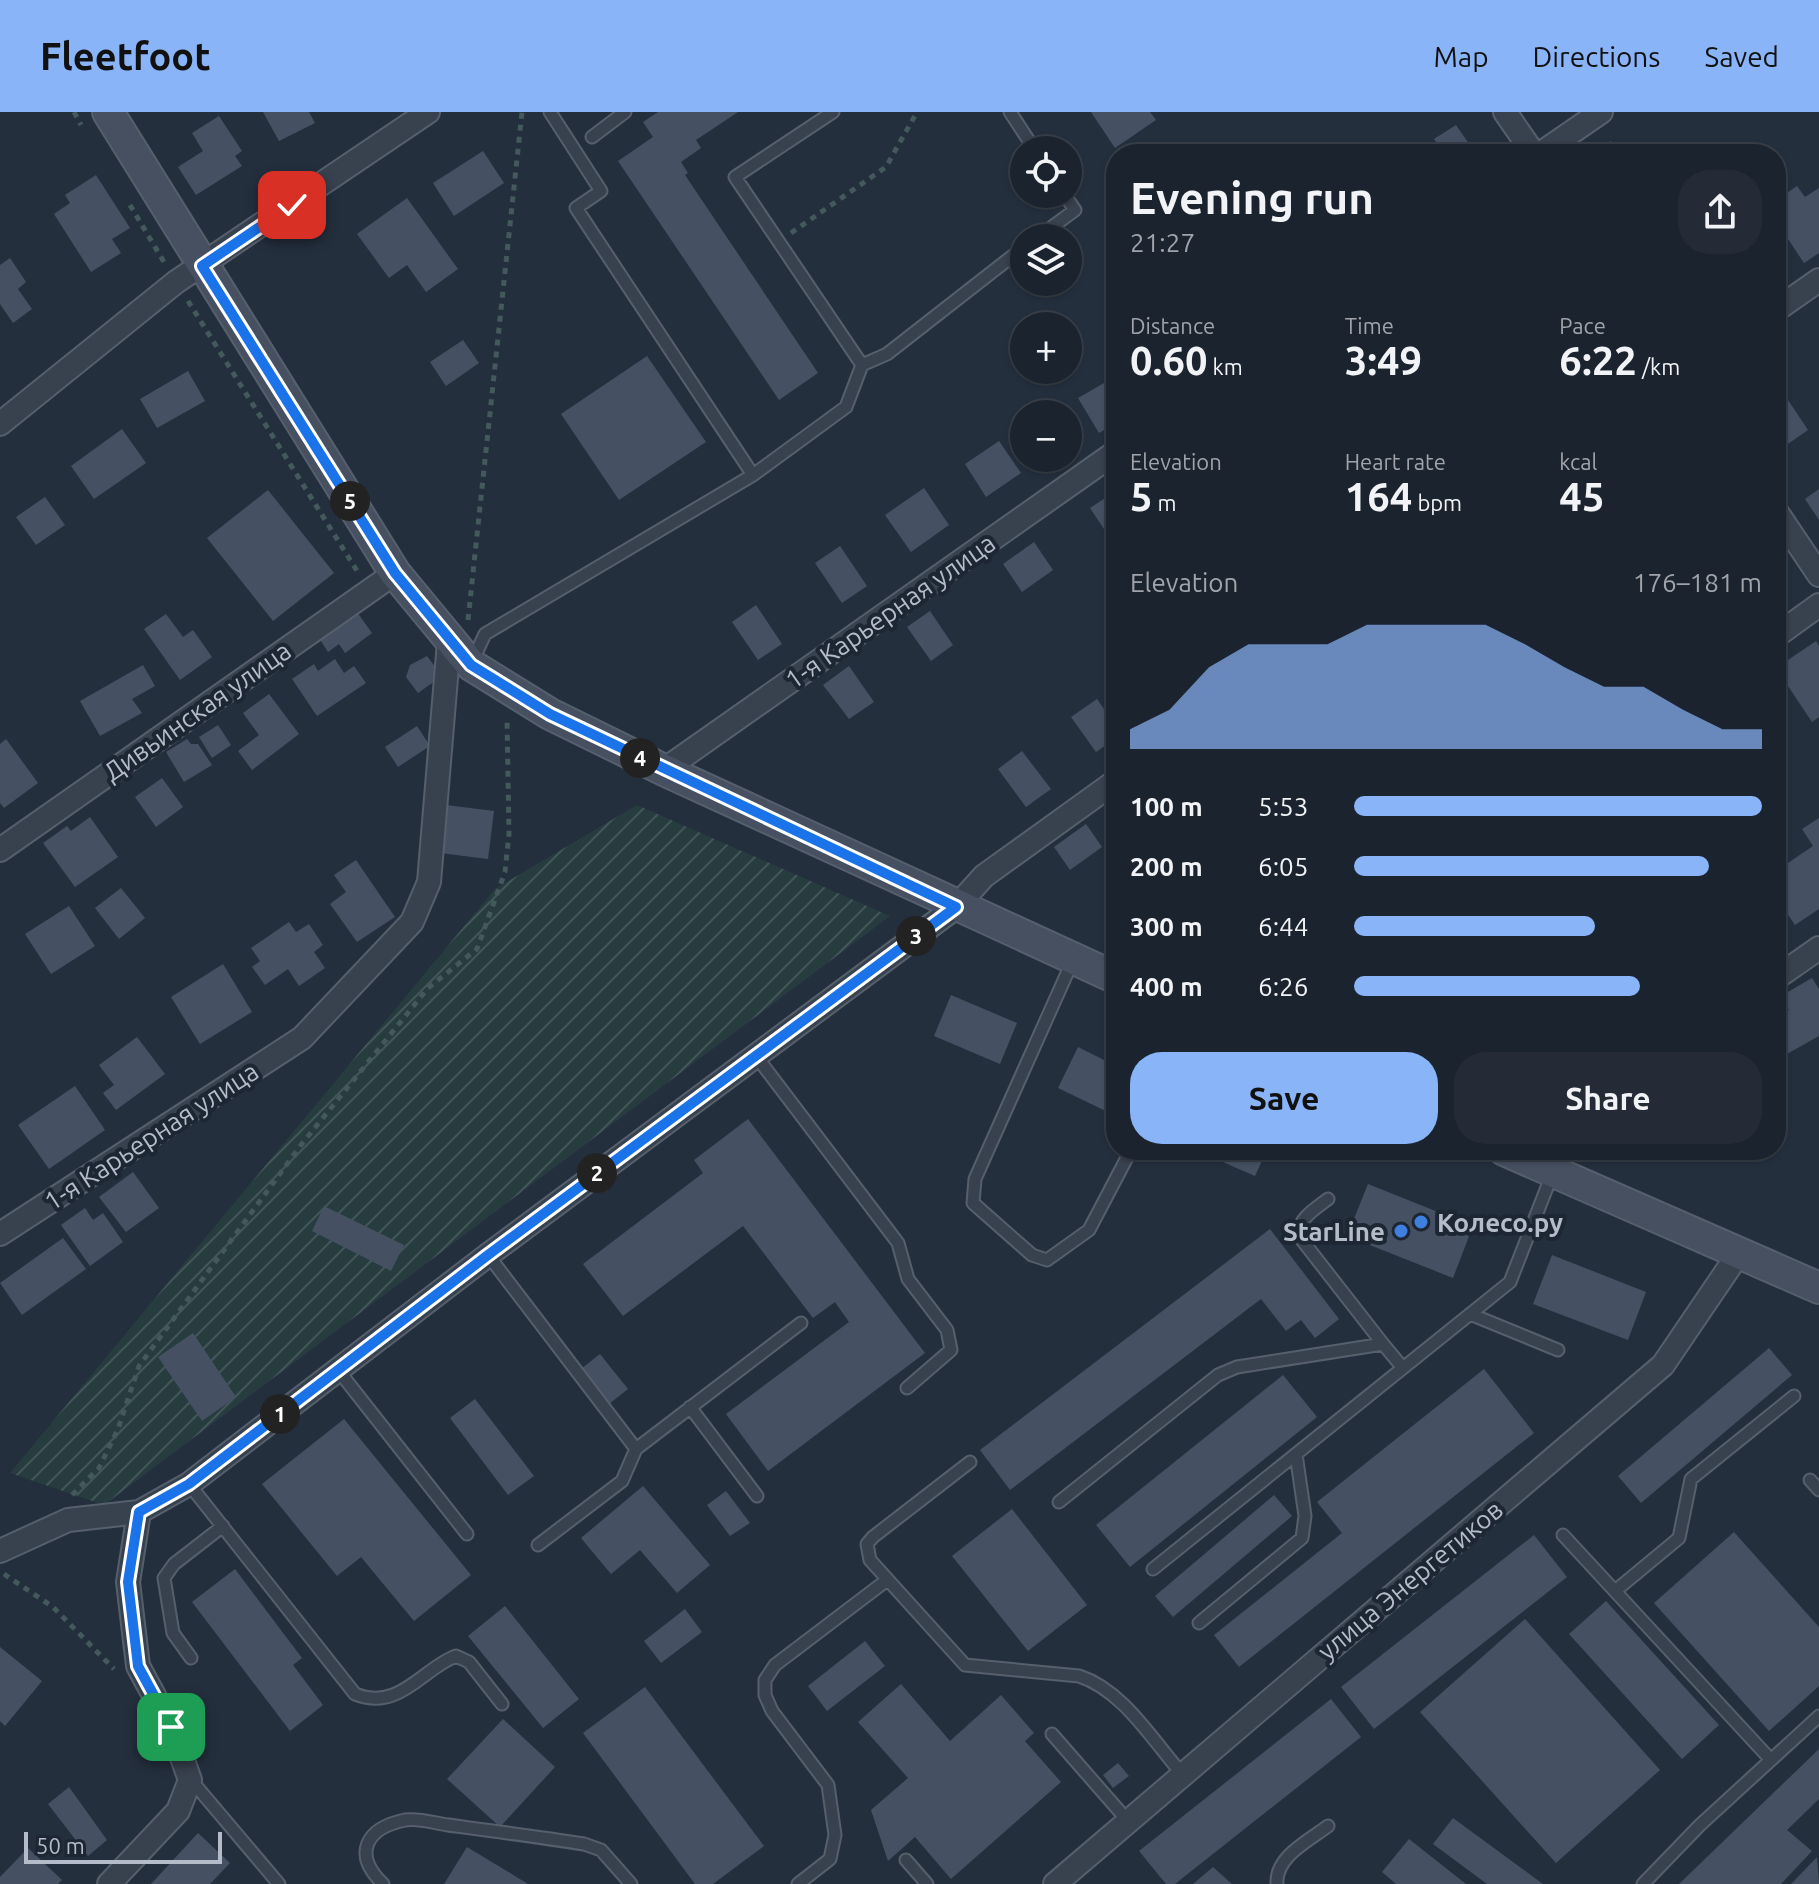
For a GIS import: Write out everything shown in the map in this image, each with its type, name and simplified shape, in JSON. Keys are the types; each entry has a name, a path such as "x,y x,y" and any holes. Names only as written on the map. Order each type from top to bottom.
{"main road":[{"path":"108,112 395,573 458,632 471,665 550,714 664,770 1106,973"},
{"path":"1527,1160 1819,1288"}],"street":[{"path":"0,424 176,282 428,112"},
{"path":"1505,112 1529,144"},
{"path":"1552,144 1601,112"},
{"path":"1786,303 1819,280"},
{"name":"1-я Карьерная улица","path":"664,770 1106,459"},
{"path":"1786,526 1819,575"},
{"name":"Дивьинская улица","path":"0,850 395,573"},
{"path":"1786,629 1819,605"},
{"name":"1-я Карьерная улица","path":"0,1234 302,1038 412,922 429,882 458,632"},
{"path":"0,1551 68,1520 139,1512 189,1484 488,1255 956,907 984,876 1106,788"},
{"path":"1786,971 1819,948"},
{"name":"улица Энергетиков","path":"1055,1884 1663,1365 1739,1253"},
{"path":"109,1884 178,1811 190,1780 171,1727 138,1666 128,1582 139,1512"}],"lane":[{"path":"550,112 601,191 576,208 753,475"},
{"path":"592,137 625,112"},
{"path":"833,112 735,177 862,365"},
{"path":"1010,112 1026,136"},
{"path":"1056,224 1075,210 1074,208"},
{"path":"471,665 485,634 753,475 846,407 862,365 887,354 1010,258"},
{"path":"1074,959 975,1179 973,1203 1032,1255 1047,1260 1089,1230 1126,1160"},
{"path":"756,1056 898,1243 908,1279 947,1330 951,1350 907,1388"},
{"path":"1153,1569 1510,1282 1553,1171"},
{"path":"1328,1199 1305,1217 1298,1235 1403,1368"},
{"path":"488,1255 636,1449"},
{"path":"1470,1314 1558,1350"},
{"path":"538,1545 622,1481 636,1449 801,1323"},
{"path":"1059,1502 1218,1375 1237,1367 1383,1344"},
{"path":"338,1370 467,1534"},
{"path":"1615,1591 1679,1538 1691,1479 1794,1396"},
{"path":"690,1407 757,1496"},
{"path":"1199,1623 1302,1538 1305,1516 1296,1454"},
{"path":"970,1462 867,1544 870,1560 965,1665 1079,1676 1097,1681 1183,1775"},
{"path":"1810,1480 1819,1490"},
{"path":"189,1484 355,1694 374,1696 402,1692 456,1656 469,1662 502,1704"},
{"path":"191,1658 173,1633 164,1578 174,1564 223,1526"},
{"path":"1563,1535 1771,1760"},
{"path":"798,1884 830,1859 835,1848 828,1785 772,1711 765,1695 765,1680 775,1665 887,1580"},
{"path":"1643,1884 1819,1716"},
{"path":"1052,1734 1128,1821"},
{"path":"190,1780 279,1884"},
{"path":"383,1884 367,1855 367,1838 407,1819 584,1844 601,1850 631,1884"},
{"path":"1277,1884 1276,1872 1285,1860 1328,1826"},
{"path":"906,1860 927,1884"}],"path":[{"path":"458,632 522,112"},
{"path":"777,242 886,167 917,112"},
{"path":"65,1502 99,1468 118,1429 139,1366 301,1145 428,988 477,949 505,872 509,834 507,717"},
{"path":"0,1571 53,1607 117,1673"}],"green space":[{"path":"637,805 890,916 104,1505 10,1473 495,889"}],"building":[{"path":"263,112 309,112 315,123 279,141"},
{"path":"658,112 738,112 696,140 701,148 681,162 688,173 685,175 818,373 779,400 618,161 653,137 643,122"},
{"path":"1091,112 1150,112 1156,120 1121,144 1112,144"},
{"path":"219,116 242,151 235,156 242,166 196,195 178,167 203,151 192,133"},
{"path":"1456,125 1469,144 1437,144 1434,139"},
{"path":"483,151 504,183 454,216 433,183"},
{"path":"96,175 130,228 112,239 121,253 91,272 54,214 70,203 65,195"},
{"path":"1797,186 1805,197 1819,188 1819,253 1804,263 1786,236 1786,193"},
{"path":"407,198 458,269 426,292 407,265 389,278 357,234"},
{"path":"10,258 26,282 18,289 32,309 13,323 0,304 0,265"},
{"path":"463,340 479,363 446,386 430,362"},
{"path":"647,356 706,442 619,500 561,414"},
{"path":"188,371 205,401 157,428 140,399"},
{"path":"1104,383 1106,429 1099,433 1082,400 1079,400"},
{"path":"1786,397 1808,430 1786,445"},
{"path":"122,429 146,463 94,499 71,466"},
{"path":"999,441 1010,457 1010,472 1021,473 986,497 965,464"},
{"path":"924,488 949,525 911,552 885,515"},
{"path":"1819,489 1819,520 1805,499"},
{"path":"268,490 334,573 273,621 207,538"},
{"path":"45,497 65,525 36,545 16,517"},
{"path":"1106,498 1106,532 1090,508"},
{"path":"1034,542 1053,570 1022,592 1003,564"},
{"path":"840,546 867,586 842,603 815,563"},
{"path":"756,605 782,644 758,660 732,622"},
{"path":"354,608 372,633 345,653 339,644 328,652 317,635"},
{"path":"930,611 953,645 931,661 907,627"},
{"path":"166,614 183,637 193,630 212,657 180,680 144,629"},
{"path":"1816,641 1819,646 1819,717 1812,722 1786,683 1786,661"},
{"path":"427,656 442,676 418,693 406,677 410,665"},
{"path":"335,659 344,673 354,666 366,683 317,716 292,679 314,664 318,671"},
{"path":"143,665 155,686 132,699 142,713 100,736 80,701"},
{"path":"849,666 874,702 849,719 823,685"},
{"path":"269,694 299,734 252,770 238,751 259,735 243,713"},
{"path":"1097,699 1106,712 1106,745 1096,752 1071,717"},
{"path":"218,725 231,745 212,758 199,737"},
{"path":"417,726 430,746 398,767 385,747"},
{"path":"6,739 38,783 4,808 0,803 0,744"},
{"path":"187,739 191,744 198,744 212,765 184,782 166,752"},
{"path":"1022,751 1051,789 1026,807 998,769"},
{"path":"162,778 183,807 156,827 135,797"},
{"path":"446,805 494,811 488,859 440,853"},
{"path":"90,817 118,857 75,887 43,843 67,826 71,831"},
{"path":"1819,818 1819,909 1795,925 1786,912 1786,864 1813,846 1802,829"},
{"path":"1086,824 1102,847 1070,870 1054,847"},
{"path":"356,860 395,917 357,942 330,904 346,892 334,875"},
{"path":"121,888 145,918 119,939 95,908"},
{"path":"69,906 95,946 51,974 25,934"},
{"path":"289,922 296,932 309,924 323,945 314,952 325,968 299,986 288,969 265,985 252,967 260,961 251,948"},
{"path":"223,964 252,1012 200,1044 171,997"},
{"path":"1812,978 1819,989 1819,1036 1786,1054 1786,1012 1789,1010 1786,993"},
{"path":"951,995 1017,1023 1000,1064 934,1036"},
{"path":"137,1037 165,1074 116,1110 103,1093 114,1085 99,1065"},
{"path":"1078,1047 1106,1061 1106,1111 1058,1088"},
{"path":"75,1086 105,1130 49,1169 18,1125"},
{"path":"748,1119 925,1353 768,1471 726,1414 849,1322 835,1302 813,1318 743,1226 623,1316 583,1264 703,1173 694,1160"},
{"path":"1218,1160 1262,1160 1255,1176"},
{"path":"133,1172 159,1208 126,1232 99,1197"},
{"path":"1368,1184 1473,1226 1453,1278 1347,1236"},
{"path":"324,1206 404,1245 391,1271 312,1231"},
{"path":"85,1208 93,1220 103,1213 123,1242 90,1266 61,1225"},
{"path":"1270,1229 1339,1319 1315,1338 1301,1320 1286,1331 1261,1299 1010,1490 980,1450"},
{"path":"63,1238 86,1269 22,1315 0,1283"},
{"path":"1552,1255 1646,1292 1628,1340 1533,1304"},
{"path":"193,1333 236,1397 202,1421 158,1357"},
{"path":"1769,1348 1792,1375 1641,1503 1618,1476"},
{"path":"600,1354 628,1389 609,1404 581,1369"},
{"path":"1484,1369 1534,1433 1239,1667 1214,1635 1342,1533 1317,1502"},
{"path":"1283,1375 1317,1417 1130,1567 1096,1525"},
{"path":"475,1399 534,1476 508,1495 450,1418"},
{"path":"344,1419 471,1575 414,1621 361,1557 337,1576 262,1484"},
{"path":"643,1486 710,1565 677,1593 640,1550 611,1574 581,1538"},
{"path":"726,1491 750,1523 730,1536 707,1505"},
{"path":"1274,1495 1292,1516 1173,1617 1155,1596"},
{"path":"1012,1509 1087,1605 1028,1651 952,1556"},
{"path":"1734,1532 1819,1627 1819,1686 1769,1731 1654,1603"},
{"path":"1534,1535 1567,1577 1374,1729 1341,1687"},
{"path":"235,1569 302,1658 293,1665 323,1705 290,1731 192,1602"},
{"path":"1606,1601 1719,1725 1682,1759 1569,1634"},
{"path":"505,1606 579,1699 543,1728 468,1636"},
{"path":"685,1609 702,1632 661,1663 644,1641"},
{"path":"1525,1619 1660,1770 1556,1863 1420,1712"},
{"path":"865,1641 885,1666 827,1711 808,1686"},
{"path":"0,1647 42,1681 5,1726 0,1721"},
{"path":"901,1684 950,1741 1001,1695 1034,1733 1025,1741 1061,1782 951,1879 915,1837 888,1861 871,1810 908,1778 858,1722"},
{"path":"645,1687 764,1846 713,1884 695,1884 583,1733"},
{"path":"1331,1699 1361,1737 1175,1884 1166,1884 1139,1851"},
{"path":"503,1719 555,1767 500,1827 447,1779"},
{"path":"1819,1749 1819,1799 1787,1830 1812,1851 1781,1884 1679,1884"},
{"path":"1118,1763 1129,1776 1113,1788 1103,1775"},
{"path":"69,1787 107,1840 88,1856 48,1804"},
{"path":"1453,1818 1543,1884 1487,1884 1433,1844"},
{"path":"198,1833 230,1863 210,1884 151,1884"},
{"path":"1409,1839 1466,1884 1396,1884 1382,1872"},
{"path":"467,1847 528,1884 444,1884"},
{"path":"28,1848 62,1880 58,1884 0,1884 0,1877"},
{"path":"1817,1857 1819,1884 1791,1884"},
{"path":"1213,1867 1232,1884 1193,1884"}],"place":[{"name":"Колесо.ру","path":"1421,1222"},
{"name":"StarLine","path":"1401,1231"}],"route":[{"path":"171,1727 138,1666 128,1582 139,1512 189,1484 488,1255 956,907 550,714 471,665 449,642 395,573 202,266 292,205"}]}
